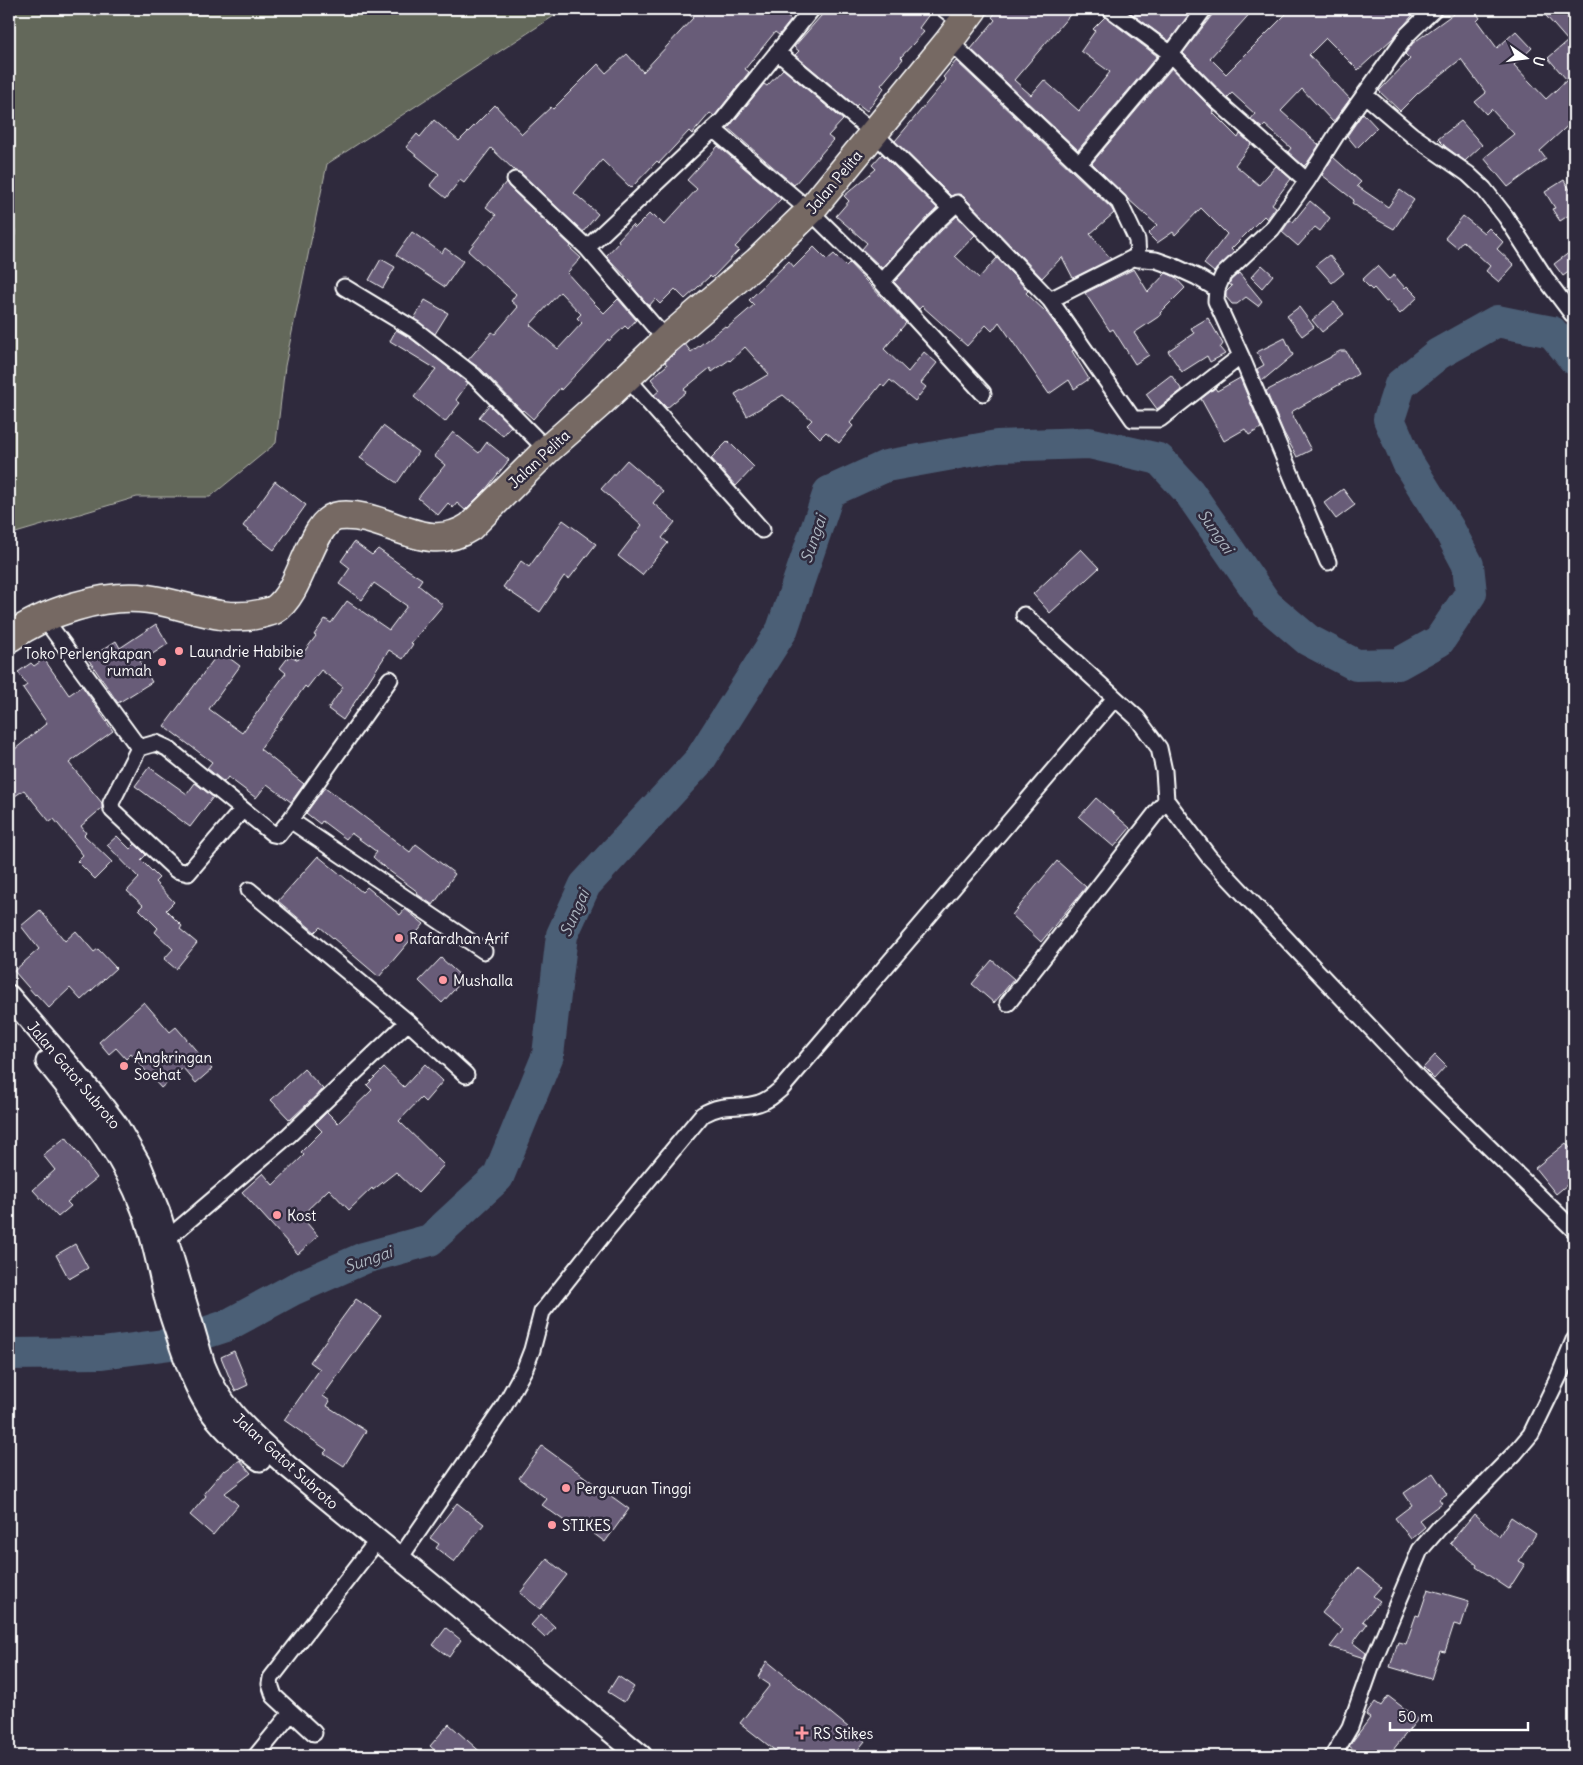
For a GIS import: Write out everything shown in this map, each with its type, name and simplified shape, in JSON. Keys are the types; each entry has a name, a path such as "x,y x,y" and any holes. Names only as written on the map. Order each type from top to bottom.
{"highway":[{"name":"Jalan Pelita","path":"9,638 44,618 91,602 113,599 147,599 213,615 256,615 274,610 294,588 314,541 328,521 337,516 369,519 427,537 456,534 470,527 547,450 666,340 757,262 810,211 875,134 957,20"}],"street":[{"path":"587,248 723,120 812,9"},
{"path":"1110,9 1170,54 1218,102 1307,181"},
{"path":"1079,164 1170,54 1204,9"},
{"path":"1328,562 1216,301 1217,290 1223,275 1272,229 1407,35 1434,9"},
{"path":"957,20 1079,164 1119,202 1137,240 1138,259"},
{"path":"777,52 875,134 950,208"},
{"path":"1365,95 1412,135 1468,174 1484,189 1506,217 1548,282 1572,314"},
{"path":"713,129 810,211 882,282 983,393"},
{"path":"515,180 587,248 666,340"},
{"path":"882,282 957,202 1050,300 1133,419 1160,418 1241,356"},
{"path":"1050,300 1133,258 1156,260 1173,266 1198,277 1217,290"},
{"path":"344,287 415,330 474,376 547,450"},
{"path":"627,378 762,530"},
{"path":"1024,615 1138,718 1159,748 1164,771 1166,800 1209,857 1414,1074 1574,1230"},
{"path":"44,618 139,748"},
{"path":"242,810 188,874 176,870 112,810 111,803 139,748 156,743 167,748 242,810 273,834 278,835 390,679"},
{"path":"400,1558 503,1408 525,1368 542,1312 702,1114 714,1108 758,1104 770,1099 782,1088 1115,698"},
{"path":"1008,1003 1166,800"},
{"path":"290,820 484,951"},
{"path":"249,890 408,1022 466,1075"},
{"name":"Jalan Gatot Subroto","path":"9,996 81,1105 108,1142 130,1180 142,1208 155,1252 175,1296 211,1412 235,1438 622,1756"},
{"name":"Jalan Gatot Subroto","path":"9,1015 34,1035 95,1096 117,1125 140,1165 168,1238 175,1296"},
{"path":"168,1238 289,1135 408,1022"},
{"path":"1333,1756 1350,1726 1374,1659 1420,1550 1440,1527 1515,1453 1531,1434 1574,1340"},
{"name":"Jalan Gatot Subroto","path":"198,1372 211,1382 240,1422 287,1466 641,1756"},
{"path":"314,1733 274,1696 270,1684 271,1678 370,1550"},
{"path":"256,1756 292,1713"}],"green space":[{"path":"9,9 560,9 557,14 327,164 285,366 276,443 210,497 137,497 9,535 9,242 16,234 9,205"}],"building":[{"path":"683,9 778,9 791,20 779,35 775,32 745,69 749,72 716,114 714,116 710,113 692,134 689,131 659,163 657,161 631,188 602,160 574,193 598,214 583,232 521,173 515,171 491,148 464,183 460,180 446,198 430,185 439,174 406,147 417,134 420,137 434,120 459,141 495,105 522,134 551,107 553,109 598,64 606,73 627,54 643,72 693,18"},
{"path":"827,9 933,9 919,28 924,32 901,57 903,59 881,85 884,88 867,111 858,104 856,106 795,55 799,51 794,47"},
{"path":"999,9 1075,9 1014,80 1031,95 1044,80 1079,111 1110,72 1081,51 1095,31 1093,29 1105,17 1157,56 1078,150 971,49 995,20 992,17"},
{"path":"1125,9 1193,9 1169,41"},
{"path":"1213,9 1254,9 1210,58 1226,74 1291,9 1418,9 1393,38 1358,70 1326,38 1309,55 1350,99 1333,122 1302,89 1281,111 1319,145 1304,166 1288,152 1291,148 1265,125 1262,128 1251,119 1255,114 1232,93 1227,98 1183,53 1212,15"},
{"path":"1460,9 1474,9 1480,18 1477,21 1497,48 1516,31 1532,48 1514,65 1546,99 1567,80 1548,58 1568,41 1540,9 1563,9 1574,22 1574,120 1540,151 1546,159 1508,187 1484,158 1514,134 1491,109 1486,114 1475,102 1486,93 1461,59 1418,93 1400,111 1379,91 1410,59 1405,54 1413,43"},
{"path":"956,61 1111,208 1114,213 1090,234 1111,259 1073,278 1062,257 1042,278 964,197 959,194 951,196 895,141 946,80 943,77"},
{"path":"1172,68 1238,138 1240,134 1251,144 1235,165 1259,185 1276,166 1291,179 1272,204 1276,207 1267,219 1264,216 1231,249 1234,252 1214,272 1204,264 1227,234 1201,208 1175,235 1173,232 1157,243 1148,234 1157,225 1092,163"},
{"path":"783,69 843,120 828,136 833,140 794,185 728,128 764,84 767,86"},
{"path":"1363,113 1377,128 1357,148 1347,136"},
{"path":"1461,121 1482,145 1465,161 1438,139"},
{"path":"718,146 781,199 735,247 739,250 712,278 710,276 685,299 675,289 660,304 655,299 649,306 631,285 632,283 606,256 632,225 635,228 649,214 652,217 654,215 664,225 697,189 687,180"},
{"path":"882,154 937,208 882,268 862,249 867,243 836,216 849,201 844,196 876,169 872,165"},
{"path":"1333,157 1361,182 1357,186 1388,207 1400,190 1414,200 1394,229 1352,203 1354,200 1322,175"},
{"path":"1564,180 1574,196 1574,212 1560,221 1552,209 1555,208 1545,192"},
{"path":"506,182 581,258 567,273 593,302 604,313 618,299 636,320 628,329 625,326 609,341 608,339 561,390 560,388 533,419 522,411 481,369 468,360 492,332 495,334 518,307 511,301 516,294 468,251 496,215 486,207","holes":["560,292 581,314 577,318 582,323 558,349 530,325"]},
{"path":"1310,201 1330,218 1320,231 1315,227 1298,246 1282,232 1290,220 1293,222"},
{"path":"957,216 975,235 955,256 979,278 997,258 1028,291 1026,293 1047,313 1074,350 1072,351 1089,379 1074,389 1069,380 1049,394 999,322 992,331 986,325 967,346 922,306 919,309 894,282"},
{"path":"1463,216 1484,233 1489,228 1503,242 1497,249 1514,265 1499,282 1486,271 1490,266 1463,241 1457,248 1445,238"},
{"path":"412,232 442,253 445,248 463,261 445,287 396,255"},
{"path":"814,247 827,260 834,254 846,266 849,263 906,323 884,349 908,372 924,352 937,363 921,383 926,387 915,401 890,380 884,387 881,384 850,423 853,426 839,443 826,432 820,438 807,425 812,420 783,395 747,416 735,394 769,374 745,347 730,361 712,372 710,368 684,389 686,392 667,408 654,395 660,390 651,379 667,365 665,362 685,344 691,352 725,326 727,328 754,305 749,300 789,261 794,267"},
{"path":"1574,249 1574,268 1563,276 1554,264"},
{"path":"1329,255 1344,273 1332,283 1316,265"},
{"path":"381,259 395,267 383,288 369,280"},
{"path":"1262,265 1273,275 1262,288 1251,277"},
{"path":"1377,266 1389,279 1394,275 1405,288 1407,286 1418,297 1400,314 1374,288 1372,290 1362,280"},
{"path":"1134,269 1148,292 1166,273 1175,277 1185,288 1160,313 1161,315 1134,333 1149,355 1135,364 1113,329 1110,331 1085,293"},
{"path":"1239,273 1262,301 1258,306 1246,297 1237,304 1232,304 1226,297 1226,292 1232,286 1229,284 1231,280"},
{"path":"425,300 448,313 435,334 414,319"},
{"path":"1334,302 1344,314 1322,332 1312,320"},
{"path":"1299,307 1314,327 1302,336 1287,316"},
{"path":"1208,318 1223,344 1220,348 1225,354 1210,362 1207,356 1182,372 1168,351 1194,333 1191,328"},
{"path":"396,330 410,338 468,383 456,400 460,403 445,422 414,397 436,369 390,341"},
{"path":"1285,338 1293,355 1262,381 1257,369 1264,365 1257,352"},
{"path":"1340,351 1346,351 1358,374 1291,412 1311,450 1297,457 1284,433 1266,391"},
{"path":"1171,375 1182,390 1157,409 1146,394"},
{"path":"1240,378 1261,428 1249,435 1245,429 1224,441 1201,399 1215,388 1217,391"},
{"path":"489,405 511,426 503,436 479,417"},
{"path":"383,426 418,452 397,483 360,458"},
{"path":"453,432 479,453 487,442 509,460 486,489 465,510 457,503 453,508 448,503 438,515 418,498 445,465 434,456"},
{"path":"728,441 754,467 736,486 711,458"},
{"path":"627,460 663,491 653,503 675,522 662,538 668,543 642,575 618,556 642,525 601,489"},
{"path":"275,481 306,505 274,550 243,526"},
{"path":"1343,489 1355,505 1336,519 1324,503"},
{"path":"563,520 596,544 569,579 564,576 540,612 503,587 521,561 529,567"},
{"path":"354,542 372,555 378,549 422,579 418,585 443,605 411,643 413,644 403,659 389,650 343,720 328,709 343,687 321,670 307,688 305,686 260,749 304,784 291,802 267,784 256,798 228,777 224,782 207,768 212,762 164,726 220,651 240,666 209,709 242,733 286,673 280,668 290,655 298,660 316,636 314,635 325,619 331,623 347,601 389,630 407,606 374,583 362,600 339,584 350,568 341,561"},
{"path":"1081,549 1099,568 1050,613 1033,594"},
{"path":"156,624 168,644 140,662 152,682 118,703 88,659 116,641 120,648"},
{"path":"44,659 69,695 82,686 113,731 69,763 102,803 102,808 81,826 86,833 84,835 112,862 95,879 77,861 83,855 54,819 50,822 24,790 9,800 9,754 47,723 23,688 27,685 18,672 31,663 34,666"},
{"path":"149,767 187,794 195,783 213,797 190,827 135,786"},
{"path":"325,787 410,852 416,844 455,874 433,905 384,867 373,857 377,852 351,833 346,839 322,821 320,824 306,813"},
{"path":"1096,798 1130,828 1114,847 1079,817"},
{"path":"117,836 130,849 135,844 146,855 141,860 159,878 155,882 174,902 166,910 182,926 180,929 197,943 176,969 164,959 173,949 155,932 158,928 139,909 143,905 127,891 139,878 107,845"},
{"path":"318,856 362,892 367,887 400,915 405,909 424,924 379,977 320,927 315,932 278,901"},
{"path":"1057,861 1086,887 1041,942 1012,915"},
{"path":"40,910 65,941 76,931 94,952 98,949 116,968 81,1000 70,988 49,1008 14,971 39,949 21,926"},
{"path":"441,958 464,979 442,1003 419,981"},
{"path":"992,960 1014,979 994,1003 972,984"},
{"path":"144,1002 170,1032 176,1027 212,1069 196,1083 183,1068 161,1088 131,1054 126,1059 116,1048 109,1054 99,1042"},
{"path":"1435,1055 1446,1066 1434,1079 1423,1068"},
{"path":"425,1064 443,1081 425,1102 421,1098 399,1121 444,1165 418,1193 396,1172 373,1190 372,1188 349,1210 329,1189 301,1216 318,1236 298,1254 242,1192 263,1173 273,1185 304,1155 301,1152 322,1131 315,1124 327,1112 338,1123 372,1090 367,1085 384,1068 404,1087"},
{"path":"304,1069 323,1089 290,1120 271,1100"},
{"path":"66,1137 97,1178 67,1202 71,1206 58,1217 33,1190 55,1170 43,1155"},
{"path":"1566,1143 1574,1153 1574,1179 1556,1194 1535,1168"},
{"path":"75,1244 88,1268 69,1279 56,1255"},
{"path":"356,1299 381,1316 323,1396 330,1401 327,1406 366,1431 344,1466 324,1453 327,1450 284,1420 320,1369 310,1362"},
{"path":"234,1351 248,1385 235,1391 221,1357"},
{"name":"Perguruan Tinggi","path":"542,1446 629,1509 605,1542 577,1521 573,1527 542,1505 547,1499 519,1478"},
{"path":"240,1460 251,1473 225,1493 238,1505 213,1535 190,1515 206,1496 204,1493 224,1470"},
{"path":"1433,1473 1447,1494 1439,1499 1442,1503 1419,1520 1425,1527 1411,1539 1395,1518 1412,1505 1404,1493"},
{"path":"457,1503 484,1524 454,1562 436,1548 439,1544 430,1538"},
{"path":"1474,1514 1499,1536 1511,1517 1536,1534 1519,1561 1525,1564 1509,1589 1476,1567 1477,1565 1450,1543"},
{"path":"547,1559 567,1575 540,1609 520,1593"},
{"path":"1358,1568 1381,1587 1373,1596 1380,1601 1363,1621 1367,1624 1353,1643 1366,1653 1364,1658 1330,1647 1343,1630 1322,1613"},
{"path":"1428,1589 1469,1601 1461,1626 1454,1624 1445,1652 1440,1651 1431,1679 1390,1667 1398,1642 1406,1644 1416,1615 1419,1616"},
{"path":"541,1614 555,1627 545,1638 531,1625"},
{"path":"446,1628 461,1640 449,1657 433,1645"},
{"path":"767,1661 865,1741 853,1756 782,1756 740,1723 770,1685 758,1677"},
{"path":"618,1676 634,1687 624,1702 608,1692"},
{"path":"1388,1696 1418,1719 1388,1756 1362,1756 1349,1746 1370,1718 1366,1715 1375,1702 1381,1706"},
{"path":"449,1724 485,1756 441,1756 430,1746"}],"waterway":[{"name":"Sungai","path":"9,1354 102,1353 171,1344 226,1326 294,1289 364,1258 430,1240 498,1177 548,1055 562,935 585,885 699,761 782,630 829,492 886,466 997,446 1089,443 1159,459 1189,492 1267,605 1308,640 1356,665 1398,664 1439,641 1471,593 1468,565 1449,529 1408,463 1389,419 1400,385 1438,354 1497,321 1552,332 1574,359"}],"place":[{"name":"Laundrie Habibie","path":"179,651"},
{"name":"Toko Perlengkapan rumah","path":"162,662"},
{"name":"Rafardhan Arif","path":"399,938"},
{"name":"Mushalla","path":"443,980"},
{"name":"Angkringan Soehat","path":"124,1066"},
{"name":"Kost","path":"277,1215"},
{"name":"Perguruan Tinggi","path":"566,1488"},
{"name":"STIKES","path":"552,1525"},
{"name":"RS Stikes","path":"802,1733"}]}
